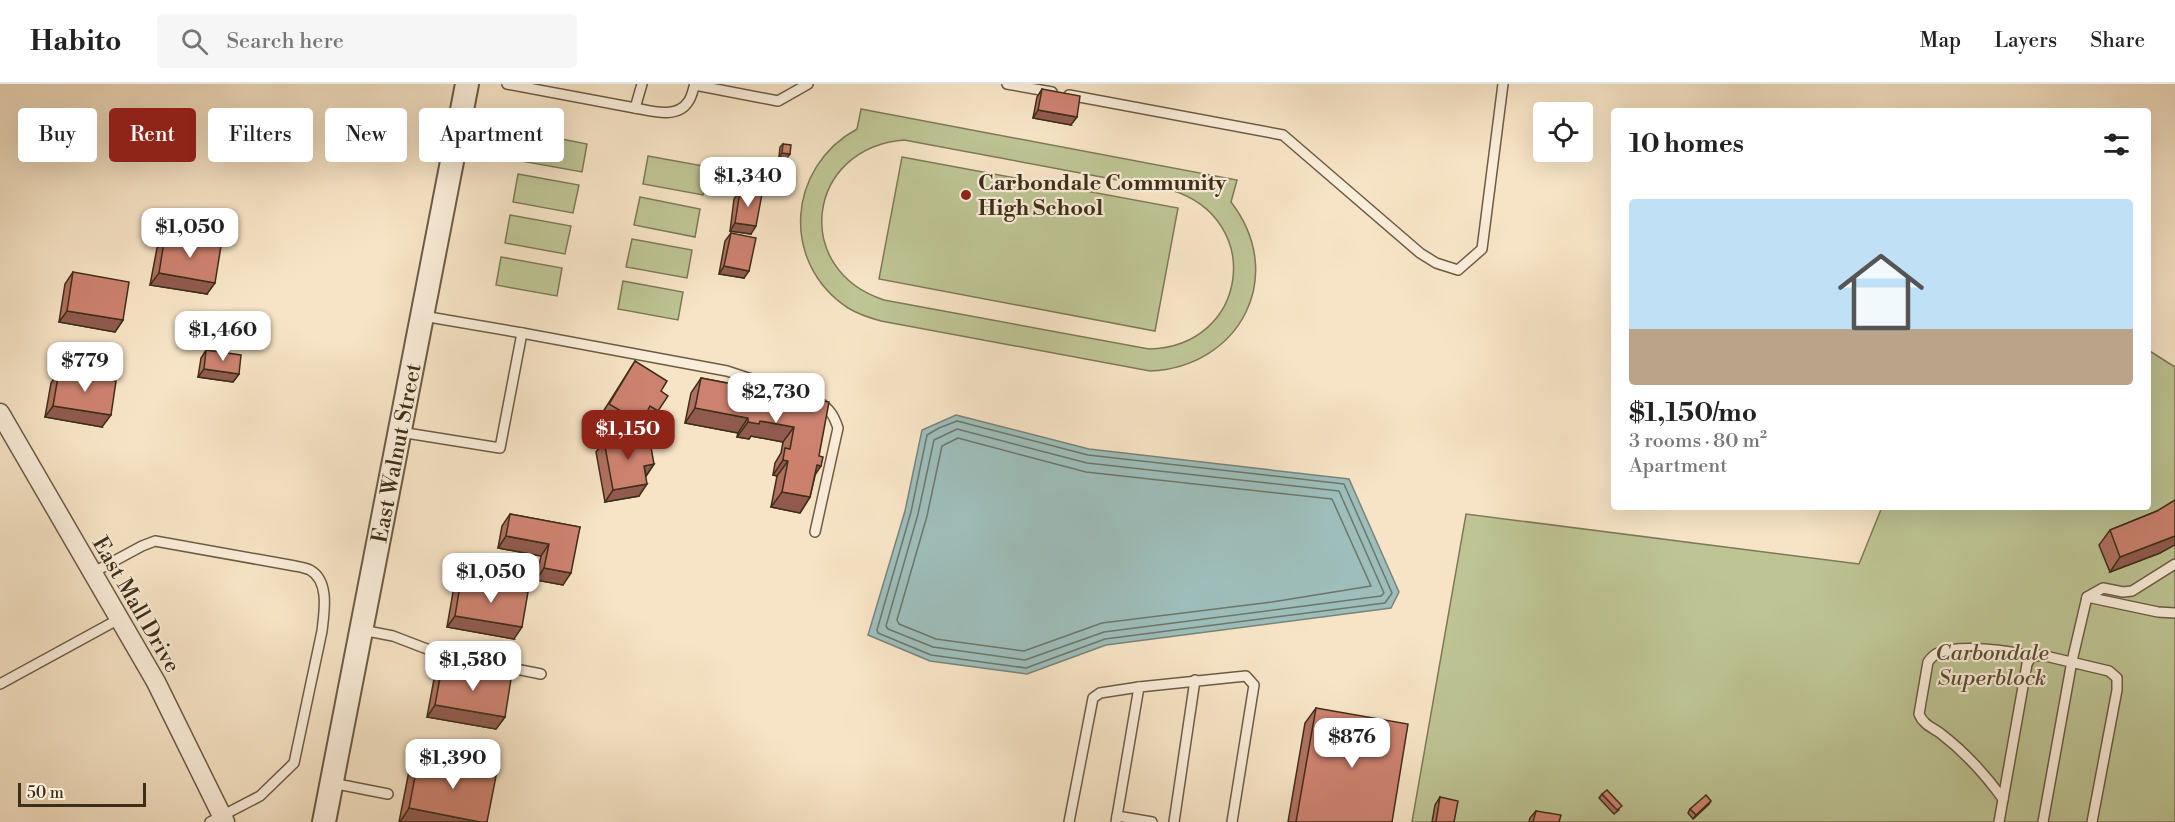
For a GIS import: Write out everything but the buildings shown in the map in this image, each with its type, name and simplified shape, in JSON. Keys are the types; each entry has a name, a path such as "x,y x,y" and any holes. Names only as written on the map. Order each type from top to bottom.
{"street":[{"name":"East Walnut Street","path":"324,822 467,84"},
{"name":"East Mall Drive","path":"0,413 10,437 156,682 219,820"}],"lane":[{"path":"507,84 662,113 675,112 688,103 695,84 778,100 808,84"},
{"path":"635,108 642,84"},
{"path":"1007,84 1283,135 1419,253 1436,263 1458,270 1482,249 1503,84"},
{"path":"423,315 727,371 816,401 828,408 838,428 815,532"},
{"path":"400,432 500,448 522,333"},
{"path":"92,573 155,541 296,566 311,570 320,582 324,596 322,631 294,763 260,796 219,820"},
{"path":"2043,822 2086,597 2103,588 2123,592 2132,591 2175,564"},
{"path":"2086,597 2158,612 2175,613"},
{"path":"0,684 119,619"},
{"path":"362,630 393,636 440,654 541,674"},
{"path":"2003,799 1973,761 1922,722 1919,714 1928,662 1932,656 1940,652 1974,649 2023,654 2031,657 2041,655 2109,671 2117,678 2117,690 2092,822"},
{"path":"1999,822 2027,664 2031,657"},
{"path":"1069,822 1093,698 1100,693 1139,687 1246,676 1254,685 1232,822"},
{"path":"1174,822 1195,680"},
{"path":"1139,687 1116,819 1152,822"},
{"path":"331,783 388,795"}],"green space":[{"path":"861,109 1237,180 1231,202 1248,230 1255,259 1254,287 1246,313 1230,335 1209,353 1182,366 1150,371 881,321 856,312 826,289 811,266 803,242 801,216 805,190 816,167 834,146 857,129","holes":["904,140 1171,190 1201,205 1222,227 1232,253 1233,280 1225,305 1208,327 1182,343 1149,349 884,300 854,285 834,263 824,238 822,212 830,186 846,164 871,148"]},
{"path":"564,139 587,144 582,172 527,162 564,162"},
{"path":"648,156 709,167 703,195 643,184"},
{"path":"902,157 1178,208 1155,331 879,279"},
{"path":"518,174 579,185 573,213 513,202"},
{"path":"640,197 700,209 695,237 634,225"},
{"path":"510,215 571,226 565,254 505,243"},
{"path":"632,239 692,250 687,278 626,267"},
{"path":"501,257 562,268 557,296 496,285"},
{"path":"623,281 683,292 678,320 618,309"},
{"name":"Carbondale Superblock","path":"2151,352 2175,367 2175,822 1412,822 1466,514 1859,564 1881,510 2151,510"}],"water":[{"path":"956,415 1089,449 1349,479 1399,592 1391,608 1106,645 1027,674 930,661 868,635 905,511 922,430"}],"place":[{"name":"Carbondale Community High School","path":"966,195"}]}
